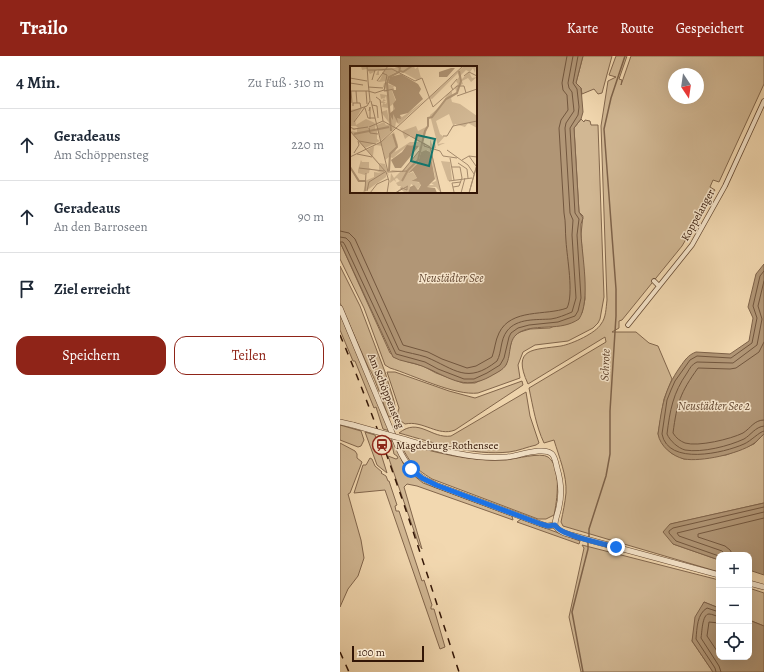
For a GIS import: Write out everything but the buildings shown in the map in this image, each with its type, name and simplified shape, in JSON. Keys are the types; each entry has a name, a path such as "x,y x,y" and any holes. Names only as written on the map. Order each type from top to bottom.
{"street":[{"name":"Koppelanger","path":"628,325 686,254 695,240 728,180 764,101"},
{"path":"654,281 659,286"},
{"name":"Am Schöppensteg","path":"340,308 398,447 404,460 411,469 422,478 436,485 541,524 548,526 555,525"},
{"path":"340,422 456,454 478,457 507,457 541,450 548,451 555,459 561,486 560,502 555,525 559,531 594,542 716,574"},
{"path":"752,584 764,587"}],"shaded area":[{"path":"583,56 612,56 602,93 598,94 594,89 582,94 581,88 576,83"},
{"path":"616,56 627,56 619,79 622,80 621,85 631,56 764,56 764,84 719,182 713,180 710,187 715,190 682,246 622,320 619,321 619,328 612,332 636,332 649,343 658,346 672,379 664,399 658,434 671,453 684,459 726,455 754,444 764,434 764,503 671,524 673,544 716,559 716,571 563,526 561,522 566,493 564,473 554,440 544,443 541,437 529,388 606,342 605,337 528,384 523,372 522,363 524,357 528,353 542,348 566,345 577,341 594,331 603,322 605,316 607,300 601,126 608,81 616,77 609,75"},
{"path":"581,119 584,122 585,120 590,121 591,125 598,125 604,297 598,323 593,328 568,341 535,345 523,352 518,365 520,378 478,393 469,393 446,388 385,365 364,308 340,259 340,242 390,353 408,362 423,366 436,373 463,383 475,383 501,370 506,365 512,339 516,334 530,329 550,328 582,313 585,299 581,234 583,216 579,212 574,128"},
{"path":"340,266 360,306 385,372 395,406 394,415 390,417 388,416 373,376 340,303"},
{"path":"340,314 390,431 383,429 376,407 374,408 355,361 353,361 340,330"},
{"path":"387,372 395,372 449,391 475,398 522,381 523,385 455,430 449,432 436,430 418,424 405,424 401,421 394,425 399,408"},
{"path":"526,392 530,416 539,443 536,445 509,452 481,452 454,448 399,433 413,427 437,435 451,436"},
{"path":"340,425 361,431 364,440 361,446 358,447 340,440"},
{"path":"365,432 375,435 387,473 377,465"},
{"path":"391,440 393,441 403,463 412,474 423,483 512,516 513,520 417,486 407,484 404,487 422,549 419,545 388,456 396,459 398,458 394,454"},
{"path":"340,443 355,451 357,458 362,462 350,493 348,494 361,540 364,558 358,576 348,589 340,607"},
{"path":"400,443 465,458 506,460 540,455 548,457 555,468 557,476 557,493 554,515 546,519 538,519 432,479 413,464"},
{"path":"370,458 375,466 386,476 389,481 397,505 395,506 396,511 399,511 422,581 424,580 432,605 431,609 434,609 445,647 440,649 385,490 354,493 363,465 366,465"},
{"path":"521,519 580,541 579,544 517,522"},
{"path":"582,545 716,579 716,607 704,602 692,641 713,672 581,672 569,617 584,548"},
{"path":"752,589 764,593 764,626 752,621"}],"water":[{"name":"Neustädter See","path":"340,56 583,56 576,83 581,88 583,112 581,119 574,128 579,212 583,218 581,224 581,234 585,278 585,301 583,311 579,319 564,325 527,329 520,332 511,343 508,361 505,367 481,381 472,383 456,381 418,365 393,357 340,242"},
{"name":"Neustädter See 2","path":"764,264 764,434 756,442 746,448 729,454 691,460 680,458 667,450 661,443 658,434 662,407 670,383 683,362 693,353 730,354 749,341 753,318 748,307 756,274"},
{"path":"764,503 764,575 752,571 752,552 716,552 716,559 673,544 663,532 670,524"},
{"path":"704,602 716,607 716,660 752,660 752,621 764,626 764,672 713,672 692,641 695,617"}],"waterway":[{"name":"Schrote","path":"589,538 589,529 606,476 610,454 610,411 616,316 616,289 604,129 611,98 625,56"},
{"name":"Schrote","path":"583,672 572,612 588,549 588,541"}],"railway":[{"path":"340,335 389,460 459,672"},
{"path":"340,652 349,672"}],"place":[{"name":"Magdeburg-Rothensee","path":"382,445"}],"route":[{"path":"411,469 428,482 541,524 548,526 555,525 559,531 616,547"}]}
